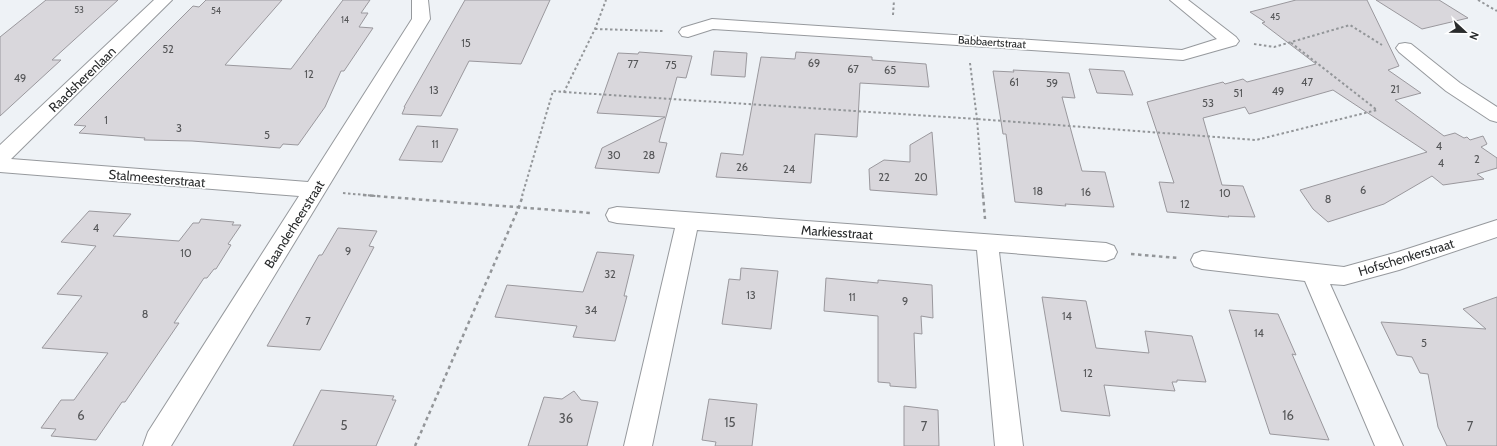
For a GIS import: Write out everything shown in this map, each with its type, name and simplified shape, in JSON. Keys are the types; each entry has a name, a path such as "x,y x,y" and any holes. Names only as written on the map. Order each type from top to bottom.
{"street":[{"name":"Raadsherenlaan","path":"0,157 164,0"},
{"name":"Baanderheerstraat","path":"157,446 162,434 421,19 420,0"},
{"path":"1178,0 1230,41"},
{"name":"Babbaertstraat","path":"688,32 712,24 1183,55 1230,41"},
{"path":"1405,48 1453,87 1497,116"},
{"name":"Stalmeesterstraat","path":"0,165 315,190"},
{"name":"Markiesstraat","path":"617,215 1106,252"},
{"path":"638,446 688,221"},
{"name":"Hofschenkerstraat","path":"1202,260 1344,276 1399,261 1497,228"},
{"path":"987,242 1009,446"},
{"path":"1313,272 1389,446"}],"path":[{"path":"564,92 595,29 606,0"},
{"path":"1478,0 1497,11"},
{"path":"1230,41 1274,47 1350,25 1380,45 1405,48"},
{"path":"595,29 688,32"},
{"path":"967,40 977,119 987,242"},
{"path":"415,446 519,207 553,91 977,119 1256,140 1377,110 1290,42"},
{"path":"315,190 617,215"},
{"path":"1106,252 1202,260"}],"building":[{"path":"46,0 118,0 52,60 61,60 0,116 0,37"},
{"path":"206,0 282,0 225,65 291,69 343,0 370,0 361,13 368,13 359,27 373,28 344,71 341,71 325,107 298,145 283,144 280,148 192,141 144,140 145,138 79,133 86,126 74,125 193,6 199,7"},
{"path":"465,0 550,0 521,64 469,61 441,116 402,114 404,107"},
{"path":"1296,0 1367,0 1399,66 1388,70 1421,93 1395,100 1444,136 1455,133 1464,138 1467,137 1470,140 1483,136 1487,144 1481,147 1497,158 1497,168 1477,174 1484,179 1443,185 1432,176 1384,204 1328,222 1313,209 1300,190 1427,152 1333,90 1249,114 1245,107 1203,118 1222,185 1243,186 1255,217 1228,216 1229,217 1167,212 1159,182 1174,183 1147,102 1223,82 1225,84 1243,79 1247,82 1316,64 1262,23 1265,22 1250,12"},
{"path":"1376,0 1439,0 1468,18 1422,29"},
{"path":"714,51 747,53 745,77 711,75"},
{"path":"639,52 692,56 686,78 677,77 659,142 667,143 659,173 595,168 602,148 665,117 597,113 618,53 638,54"},
{"path":"796,52 872,57 872,60 926,64 929,87 860,83 857,137 815,134 811,183 716,177 721,153 743,155 761,57 795,59"},
{"path":"1089,69 1124,71 1133,95 1097,93"},
{"path":"1013,70 1069,73 1075,98 1062,97 1082,171 1105,172 1114,207 1065,204 1066,206 1015,202 1006,134 1003,134 993,71 1014,72"},
{"path":"417,126 458,129 442,162 399,160"},
{"path":"932,132 937,195 870,190 869,169 884,160 910,162 910,145"},
{"path":"89,211 131,214 113,236 179,241 193,223 199,223 201,219 234,222 232,225 241,225 228,244 231,245 216,269 214,269 207,278 204,278 174,323 179,323 125,402 122,402 96,440 51,436 56,429 41,428 61,400 74,400 108,353 42,348 82,296 57,294 96,246 61,242"},
{"path":"338,228 377,231 369,246 374,247 320,350 267,346 319,255 322,255"},
{"path":"597,252 634,255 624,296 627,296 615,341 573,337 577,326 495,317 507,285 583,292"},
{"path":"741,268 778,271 771,329 722,324 729,279 740,280"},
{"path":"826,278 878,283 878,280 932,285 933,318 921,316 922,334 914,333 916,388 890,386 890,383 878,382 878,316 824,311"},
{"path":"1042,297 1086,301 1096,348 1149,353 1145,331 1192,336 1206,382 1177,380 1177,382 1172,382 1175,391 1104,385 1110,416 1061,411"},
{"path":"1497,297 1497,446 1447,446 1438,427 1428,374 1420,373 1412,357 1397,355 1381,322 1486,329 1463,309"},
{"path":"1229,310 1278,314 1296,355 1292,354 1329,440 1270,434"},
{"path":"321,390 394,396 392,400 396,400 376,446 293,446"},
{"path":"574,391 581,400 598,402 587,446 528,446 544,397 562,399"},
{"path":"709,399 757,404 752,446 715,446 716,442 702,440"},
{"path":"904,406 938,410 939,446 904,446"}]}
